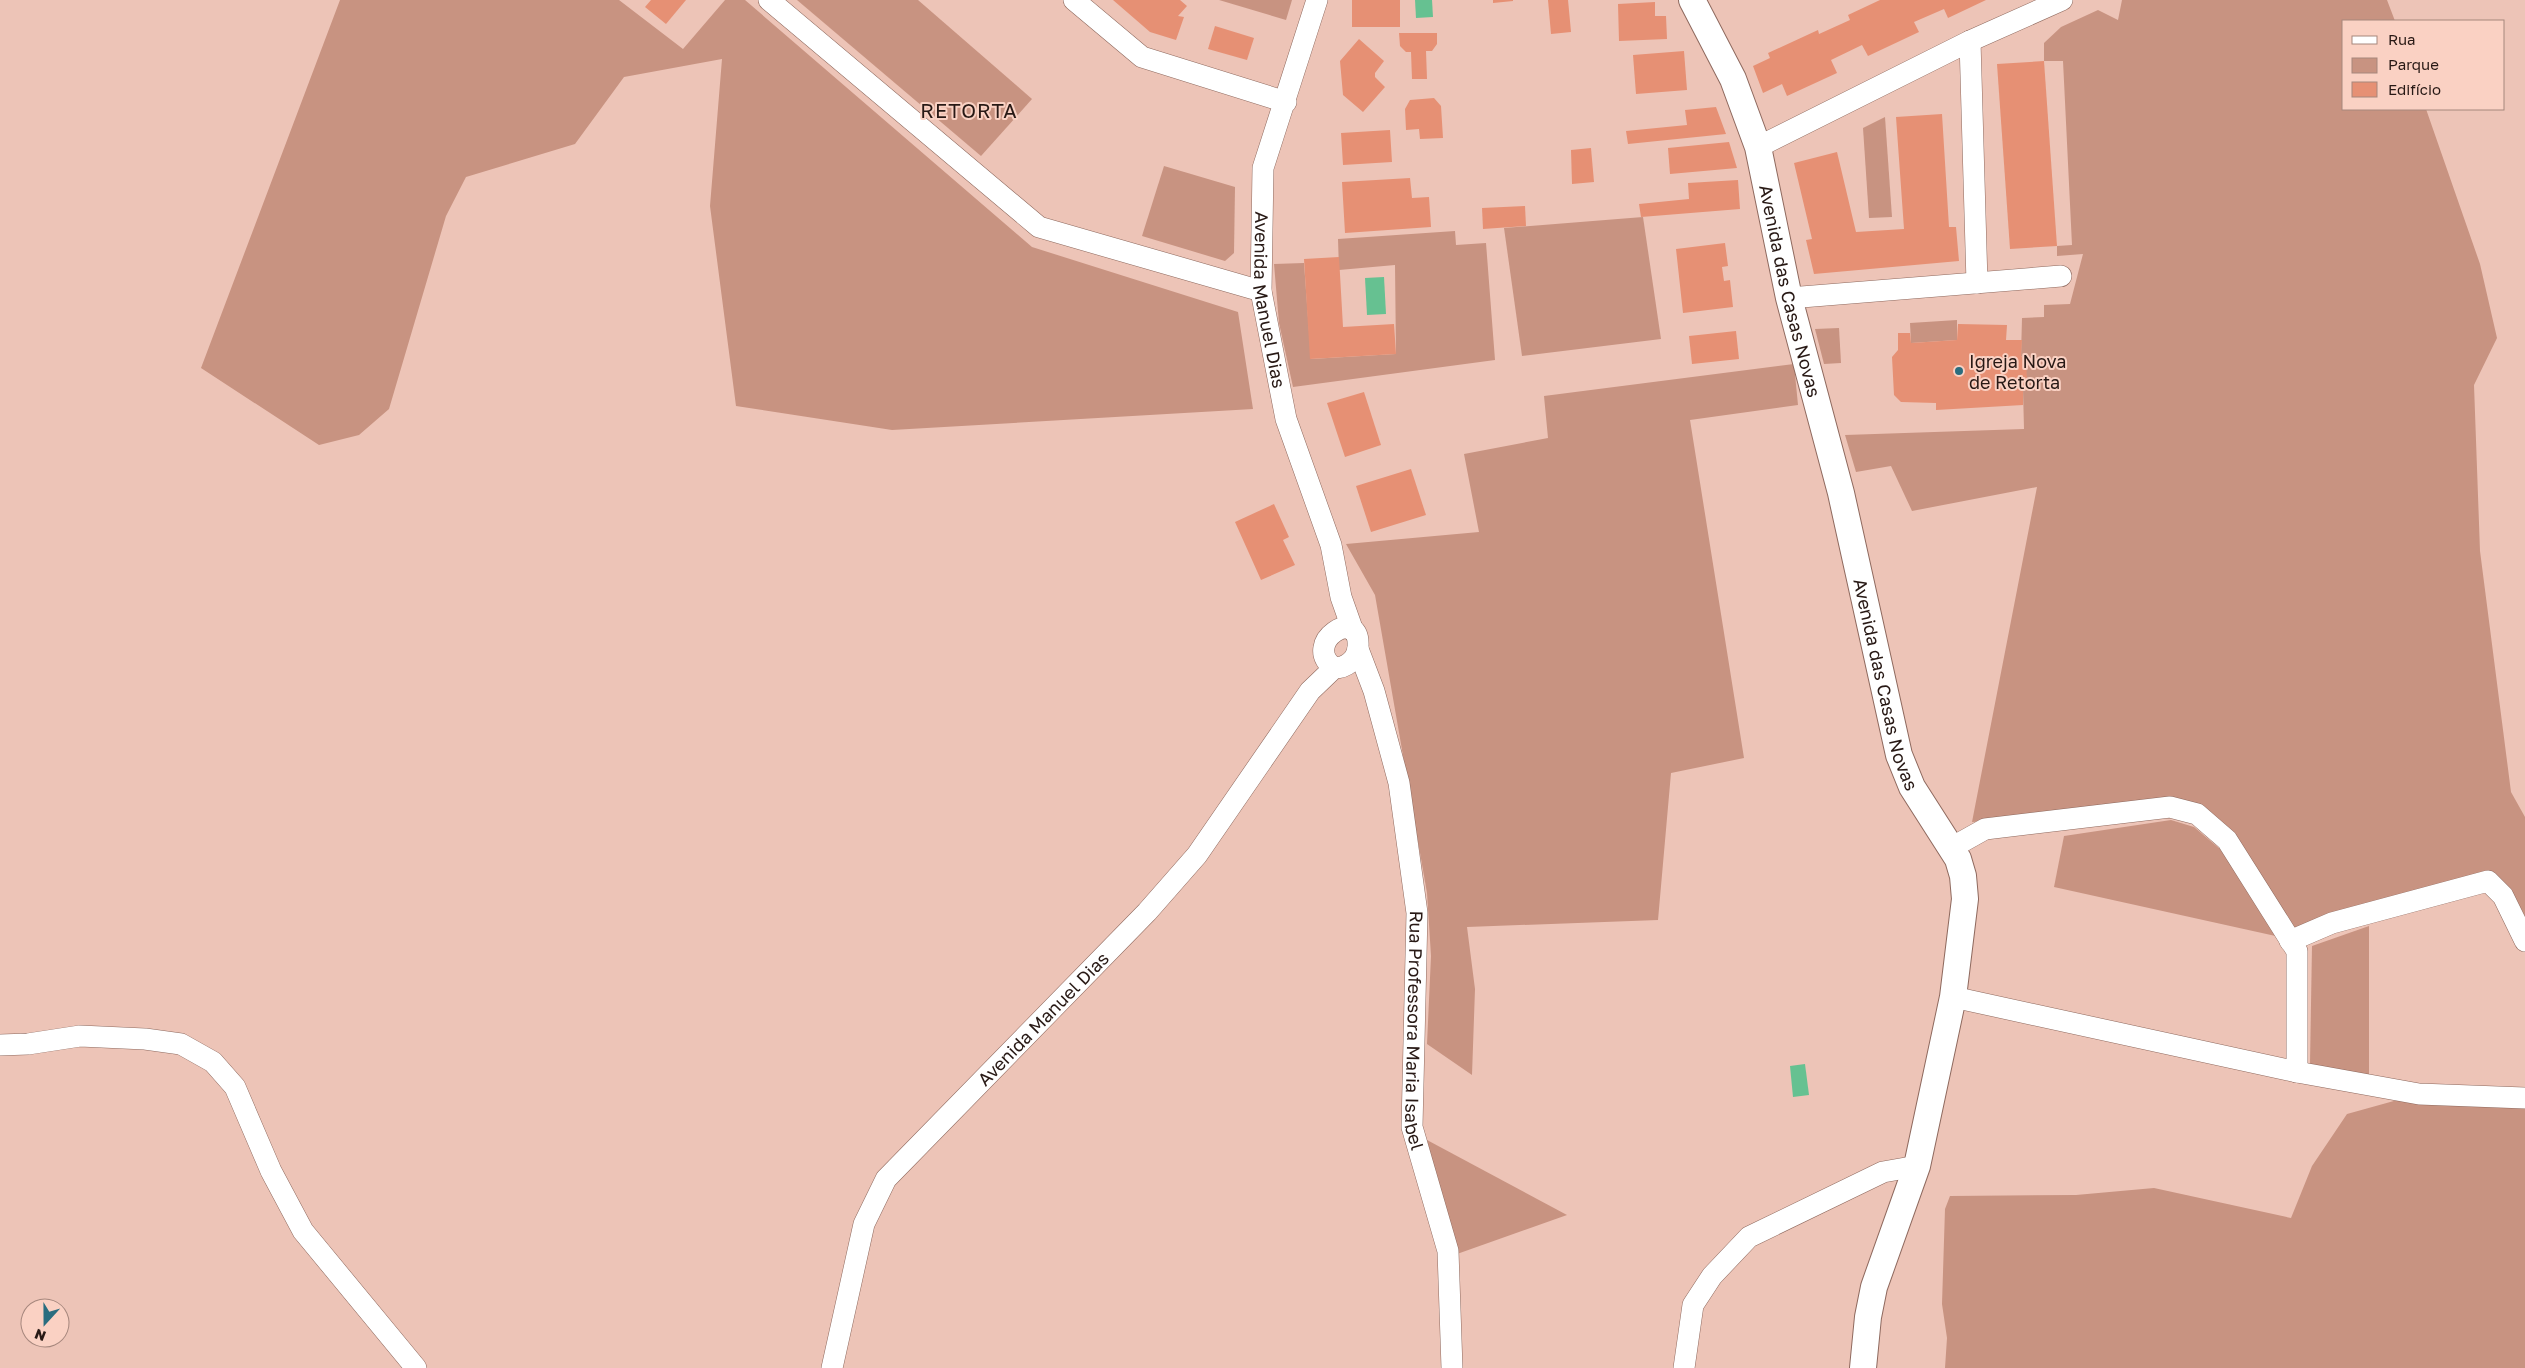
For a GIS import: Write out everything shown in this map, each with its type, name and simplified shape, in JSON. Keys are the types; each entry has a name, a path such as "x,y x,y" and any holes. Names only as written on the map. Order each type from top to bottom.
{"street":[{"path":"769,0 1039,227 1261,292"},
{"path":"1074,0 1142,57 1286,102"},
{"name":"Avenida Manuel Dias","path":"1310,691 1338,668 1353,660 1356,640 1341,597 1331,545 1286,419 1261,292 1263,168 1286,102 1317,0"},
{"name":"Avenida das Casas Novas","path":"1692,0 1733,79 1758,148 1789,298 1841,493 1890,722 1899,755 1912,787 1951,848 1963,876 1965,900 1953,997 1917,1166 1874,1287 1868,1316 1863,1368"},
{"path":"1758,148 1970,41 2062,0"},
{"path":"1970,41 1977,283"},
{"path":"1789,298 2060,276"},
{"name":"Avenida Manuel Dias","path":"832,1368 864,1224 886,1179 1147,912 1197,855 1310,691 1341,597"},
{"path":"1356,640 1346,626 1338,628 1327,641 1325,655 1329,664 1374,691"},
{"name":"Rua Professora Maria Isabel","path":"1356,640 1374,691 1399,783 1416,913 1412,1127 1448,1251 1452,1368"},
{"path":"1951,848 1985,829 2170,807 2198,814 2228,840 2296,952 2297,1072"},
{"path":"2290,941 2332,923 2488,881 2503,896 2525,941"},
{"path":"1953,997 2297,1072 2419,1094 2525,1098"},
{"path":"0,1045 28,1044 80,1036 145,1039 180,1044 213,1062 235,1087 271,1170 304,1231 416,1368"},
{"path":"1684,1368 1693,1306 1712,1276 1749,1237 1883,1172 1917,1166"}],"green space":[{"path":"340,0 619,0 683,49 725,0 745,0 1032,247 1238,312 1253,409 892,430 736,406 710,206 722,59 624,77 575,144 466,177 446,216 389,409 359,435 319,445 201,368"},
{"path":"797,0 918,0 1032,99 981,156"},
{"path":"1219,0 1292,0 1286,20"},
{"path":"2122,0 2387,0 2395,20 2342,20 2342,110 2426,110 2480,264 2497,338 2474,385 2480,551 2511,792 2525,817 2525,941 2488,881 2290,941 2228,840 2163,808 1972,822 2037,487 1912,511 1891,466 1856,472 1845,435 2024,429 2023,389 2026,361 2021,356 2022,318 2044,317 2044,305 2070,304 2083,254 2057,256 2057,246 2072,245 2063,61 2044,61 2044,43 2061,27 2098,10 2118,20"},
{"path":"1885,117 1892,217 1869,218 1863,128"},
{"path":"1164,166 1235,187 1234,253 1225,261 1142,236"},
{"path":"1643,217 1661,339 1522,356 1504,228"},
{"path":"1455,231 1456,245 1486,243 1495,360 1293,387 1279,323 1274,264 1304,263 1311,359 1396,354 1395,265 1339,270 1338,239"},
{"path":"1957,320 1957,340 1911,343 1910,323"},
{"path":"1839,328 1841,363 1824,364 1815,329"},
{"path":"1794,364 1798,405 1690,420 1744,758 1671,773 1658,920 1467,927 1475,989 1472,1075 1427,1044 1431,956 1427,893 1375,595 1346,544 1479,532 1464,454 1548,438 1544,396"},
{"path":"2171,820 2194,827 2220,849 2280,937 2054,887 2064,836"},
{"path":"2369,926 2369,1079 2310,1064 2312,946"},
{"path":"2419,1094 2525,1098 2525,1368 1945,1368 1947,1338 1942,1304 1945,1209 1950,1196 2076,1195 2154,1188 2291,1218 2312,1166 2347,1114"},
{"path":"1427,1140 1567,1215 1457,1254"}],"shaded area":[{"path":"1415,0 1432,0 1433,17 1416,18"},
{"path":"1384,277 1386,314 1367,315 1365,278"},
{"path":"1805,1064 1809,1095 1793,1097 1790,1066"}],"building":[{"path":"651,0 686,0 666,24 645,7"},
{"path":"1113,0 1180,0 1187,6 1178,16 1184,17 1176,40 1150,32"},
{"path":"1352,0 1400,0 1400,27 1352,27"},
{"path":"1493,0 1513,0 1513,1 1493,3"},
{"path":"1548,0 1568,0 1571,32 1551,34"},
{"path":"1880,0 1986,0 1948,18 1944,9 1914,22 1919,32 1868,56 1862,45 1831,60 1837,73 1787,96 1782,84 1763,93 1753,66 1770,58 1768,53 1818,30 1819,34 1850,20 1848,15"},
{"path":"1655,2 1655,16 1666,16 1667,39 1619,41 1618,4"},
{"path":"1215,26 1254,38 1247,60 1208,49"},
{"path":"1399,33 1437,33 1437,44 1432,51 1426,51 1427,79 1412,79 1411,52 1406,52 1400,46"},
{"path":"1359,39 1384,61 1375,73 1375,77 1385,87 1363,112 1343,95 1340,61"},
{"path":"1684,51 1687,90 1636,94 1633,55"},
{"path":"2044,61 2057,246 2010,249 1997,64"},
{"path":"1434,98 1441,106 1443,138 1420,139 1419,129 1406,130 1405,109 1410,100"},
{"path":"1716,107 1726,134 1628,144 1626,131 1687,125 1685,110"},
{"path":"1942,114 1949,227 1956,227 1959,261 1814,274 1806,240 1812,239 1794,163 1837,152 1856,232 1904,229 1896,117"},
{"path":"1390,130 1392,162 1343,165 1341,133"},
{"path":"1729,142 1737,168 1670,174 1668,148"},
{"path":"1591,148 1594,182 1572,184 1571,150"},
{"path":"1410,178 1412,198 1429,197 1431,227 1345,233 1342,182"},
{"path":"1738,180 1740,209 1641,217 1639,204 1689,199 1688,183"},
{"path":"1525,206 1526,226 1483,229 1482,208"},
{"path":"1725,243 1728,266 1722,267 1724,281 1730,280 1733,307 1683,313 1676,249"},
{"path":"1339,257 1343,327 1394,324 1396,354 1310,359 1304,259"},
{"name":"Igreja Nova de Retorta","path":"1958,324 2007,325 2006,340 2022,340 2021,356 2026,361 2027,380 2023,389 2023,405 1936,410 1936,403 1901,402 1894,395 1892,357 1898,350 1898,333 1910,333 1911,343 1957,340"},
{"path":"1736,331 1739,359 1692,364 1689,336"},
{"path":"1364,392 1381,445 1345,457 1327,403"},
{"path":"1411,469 1426,515 1371,532 1356,486"},
{"path":"1274,504 1289,537 1283,540 1295,565 1261,580 1235,522"}],"place":[{"name":"Igreja Nova de Retorta","path":"1959,371"}],"district":[{"name":"RETORTA","path":"969,110"}]}
